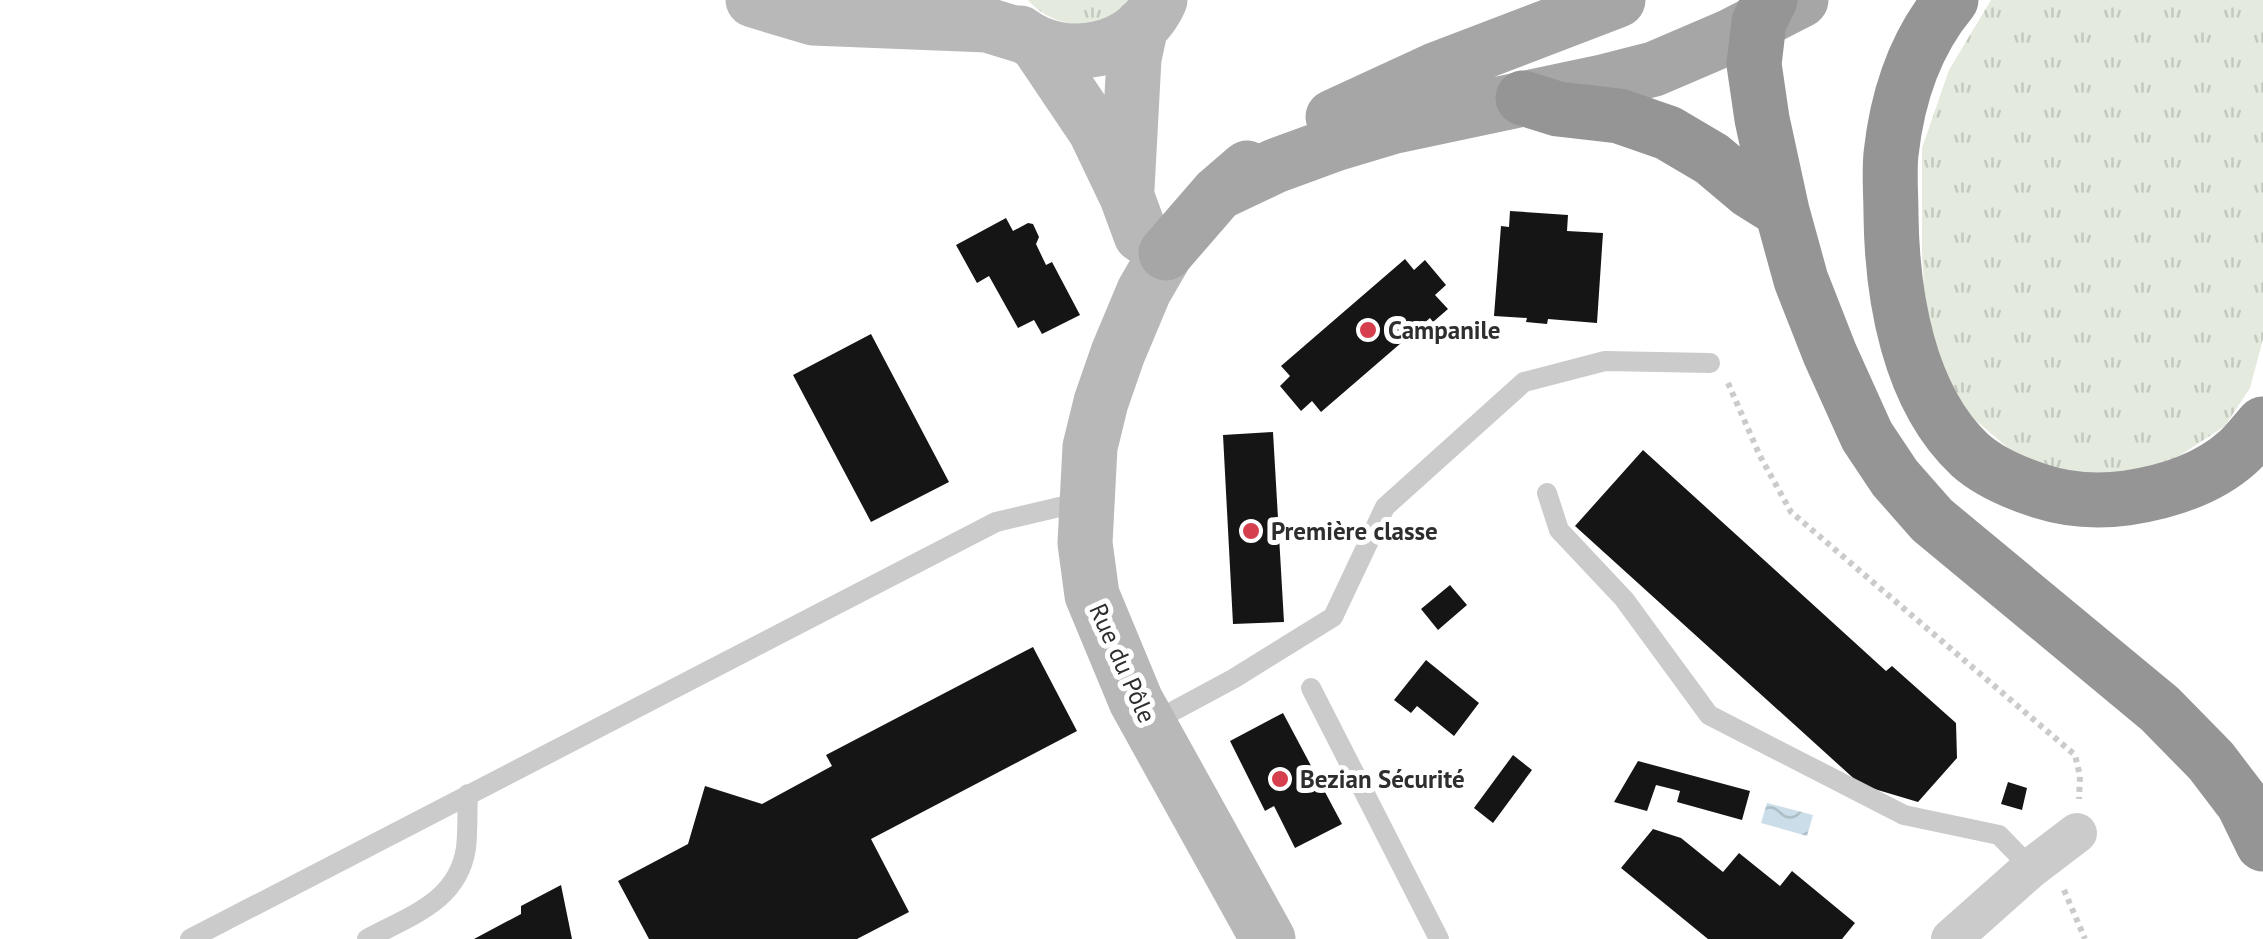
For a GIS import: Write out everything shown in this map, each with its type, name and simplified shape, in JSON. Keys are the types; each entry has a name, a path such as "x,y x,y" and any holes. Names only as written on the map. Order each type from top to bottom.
{"highway":[{"path":"1951,0 1920,48 1904,84 1891,155 1896,298 1908,350 1942,422 1971,456 2009,481 2054,496 2104,501 2158,493 2200,478 2237,453 2263,424"},
{"path":"1777,7 1754,64 1762,119 1801,280 1867,436 1895,478 1932,520 2160,708 2211,761 2242,803 2263,844"},
{"path":"1522,98 1558,109 1620,116 1668,132 1782,211"}],"main road":[{"path":"1166,253 1218,193 1272,146 1434,70 1618,0"},
{"path":"1218,193 1275,166 1410,122 1654,69 1777,7"}],"street":[{"path":"753,0 812,18 906,10 1018,27 1064,52 1092,51 1119,42 1151,13"},
{"path":"1127,198 1134,58 1151,13"},
{"path":"1018,27 1095,130 1142,235 1166,253"},
{"name":"Rue du Pôle","path":"1166,253 1144,291 1118,353 1090,447 1085,543 1092,595 1149,724 1268,939"},
{"path":"1950,939 2031,868 2077,834"}],"lane":[{"path":"1149,724 1233,679 1333,617 1385,507 1524,382 1604,361 1710,363"},
{"path":"1548,493 1559,530 1624,599 1709,715 1904,815 1999,835 2031,868"},
{"path":"190,939 996,522 1086,501"},
{"path":"1311,688 1439,939"},
{"path":"367,939 441,898 457,878 466,850 468,794"}],"path":[{"path":"1710,363 1722,369 1760,456 1791,512 2075,755 2080,776 2077,834"}],"green space":[{"path":"1028,0 1131,0 1112,16 1079,24 1045,14"},
{"path":"1991,0 2263,0 2263,339 2250,388 2225,426 2179,456 2134,472 2092,475 2048,469 2014,453 1960,407 1927,336 1922,148 1949,70"}],"water":[{"path":"1767,803 1813,815 1807,836 1761,823"}],"building":[{"path":"1510,211 1568,215 1567,231 1603,233 1597,323 1548,319 1547,324 1494,316 1501,226 1509,227"},
{"path":"1006,218 1013,231 1033,224 1039,237 1036,244 1046,265 1052,262 1080,315 1042,334 1034,320 1018,328 989,276 977,283 956,245"},
{"path":"1405,259 1414,270 1425,260 1446,285 1435,295 1448,309 1433,322 1430,318 1321,412 1312,401 1301,411 1280,386 1290,376 1281,366"},
{"path":"871,334 949,482 871,522 793,375"},
{"path":"1273,432 1284,622 1233,624 1223,435"},
{"path":"1643,450 1886,671 1892,666 1956,723 1957,758 1918,802 1861,785 1575,526"},
{"path":"1450,585 1467,605 1438,630 1421,609"},
{"path":"1033,647 1077,731 871,839 909,912 857,939 649,939 618,881 688,844 705,786 762,804 832,766 826,755"},
{"path":"1426,660 1479,703 1454,736 1417,706 1411,713 1394,700"},
{"path":"1283,713 1342,824 1295,848 1274,806 1265,811 1230,741"},
{"path":"1513,755 1532,770 1493,823 1474,808"},
{"path":"1638,761 1750,791 1742,820 1677,802 1680,791 1656,785 1647,811 1614,802"},
{"path":"2008,782 2027,788 2022,810 2001,804"},
{"path":"1653,829 1681,838 1723,872 1739,853 1780,886 1792,871 1855,923 1842,939 1708,939 1621,868"},
{"path":"561,885 572,939 474,939 521,914 521,906"}],"place":[{"name":"Campanile","path":"1368,330"},
{"name":"Première classe","path":"1251,531"},
{"name":"Bezian Sécurité","path":"1280,779"}]}
